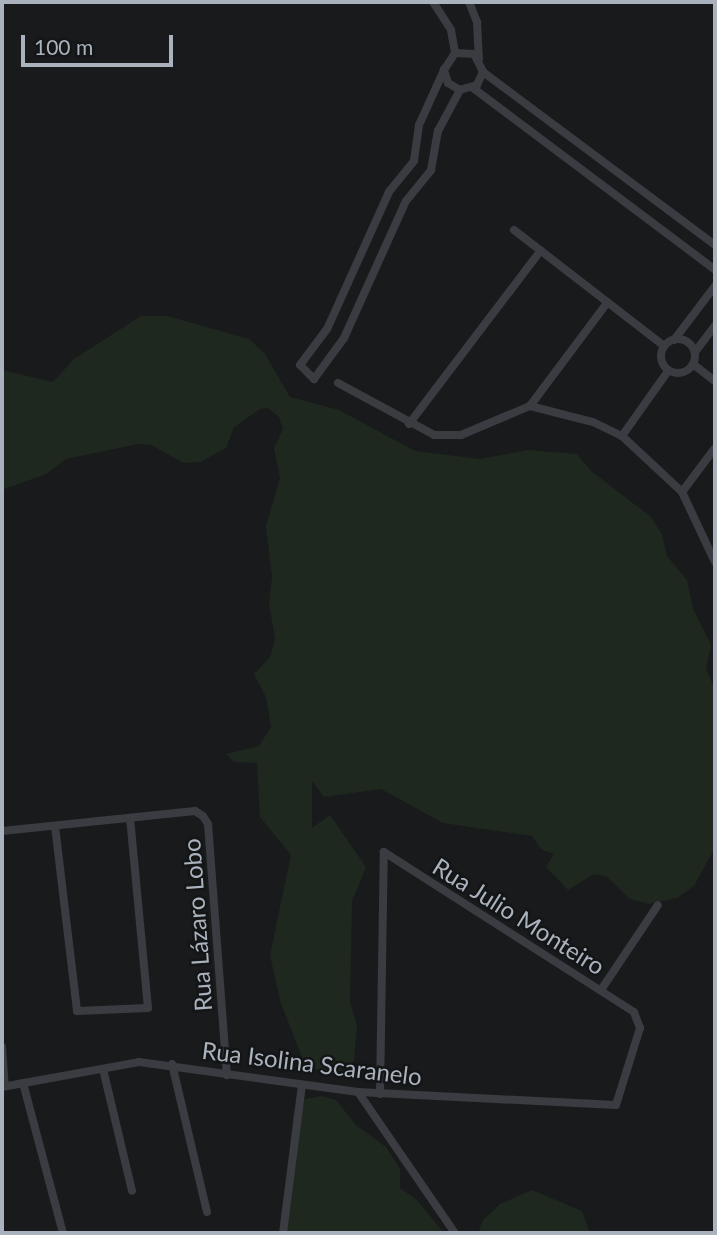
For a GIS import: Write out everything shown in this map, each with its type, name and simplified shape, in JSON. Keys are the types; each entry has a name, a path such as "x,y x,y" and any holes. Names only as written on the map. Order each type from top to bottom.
{"street":[{"path":"433,2 451,30 455,53 444,70 419,125 414,161 389,192 327,329 300,365 314,379 344,338 406,201 431,170 438,131 460,90"},
{"path":"469,2 477,22 479,59 483,72 715,245"},
{"path":"455,53 468,51 479,59"},
{"path":"444,70 448,83 460,90 473,88 715,270"},
{"path":"473,88 483,72"},
{"path":"514,230 664,345"},
{"path":"409,424 541,250"},
{"path":"664,345 674,340 715,286"},
{"path":"338,383 425,433 452,436 530,405 607,303"},
{"path":"664,345 662,364 668,371 687,371 693,364 695,352 715,325"},
{"path":"674,340 683,340 695,352"},
{"path":"693,364 715,381"},
{"path":"622,436 668,371"},
{"path":"530,405 572,415 622,436 681,492 715,562"},
{"path":"681,492 715,448"},
{"name":"Rua Lázaro Lobo","path":"130,818 195,811 203,816 208,824 228,1075"},
{"path":"2,831 130,818 148,1008 77,1011 55,826"},
{"name":"Rua Julio Monteiro","path":"380,1094 384,852 635,1012 640,1028 616,1105"},
{"path":"601,990 658,905"},
{"path":"2,1047 4,1087"},
{"name":"Rua Isolina Scaranelo","path":"4,1087 139,1062 172,1064 228,1075 380,1094 616,1105"},
{"path":"172,1064 206,1212"},
{"path":"103,1069 132,1191"},
{"path":"23,1083 63,1233"},
{"path":"283,1233 302,1085"},
{"path":"358,1092 455,1233"}],"green space":[{"path":"141,316 167,316 249,339 265,354 290,397 339,410 415,451 480,459 528,450 577,454 591,471 650,516 662,534 667,556 687,580 693,609 711,645 706,668 715,690 715,848 694,886 677,898 649,904 630,899 606,876 594,874 568,890 546,867 554,854 541,849 532,836 443,823 381,789 324,797 312,781 312,828 330,815 366,867 352,901 350,1001 357,1026 354,1061 336,1073 322,1072 304,1062 280,1001 270,955 291,855 260,817 257,763 234,762 226,754 259,746 271,727 266,697 254,674 270,657 275,639 269,603 272,577 266,526 280,478 274,448 283,429 279,417 268,408 260,409 234,427 226,448 200,462 184,463 151,445 138,444 66,459 46,474 2,490 2,370 53,382 74,359"},
{"path":"321,1096 336,1100 356,1125 386,1147 400,1169 400,1188 417,1200 444,1233 281,1233 294,1110 302,1100"},
{"path":"532,1190 582,1211 590,1233 478,1233 483,1220 500,1204"}]}
